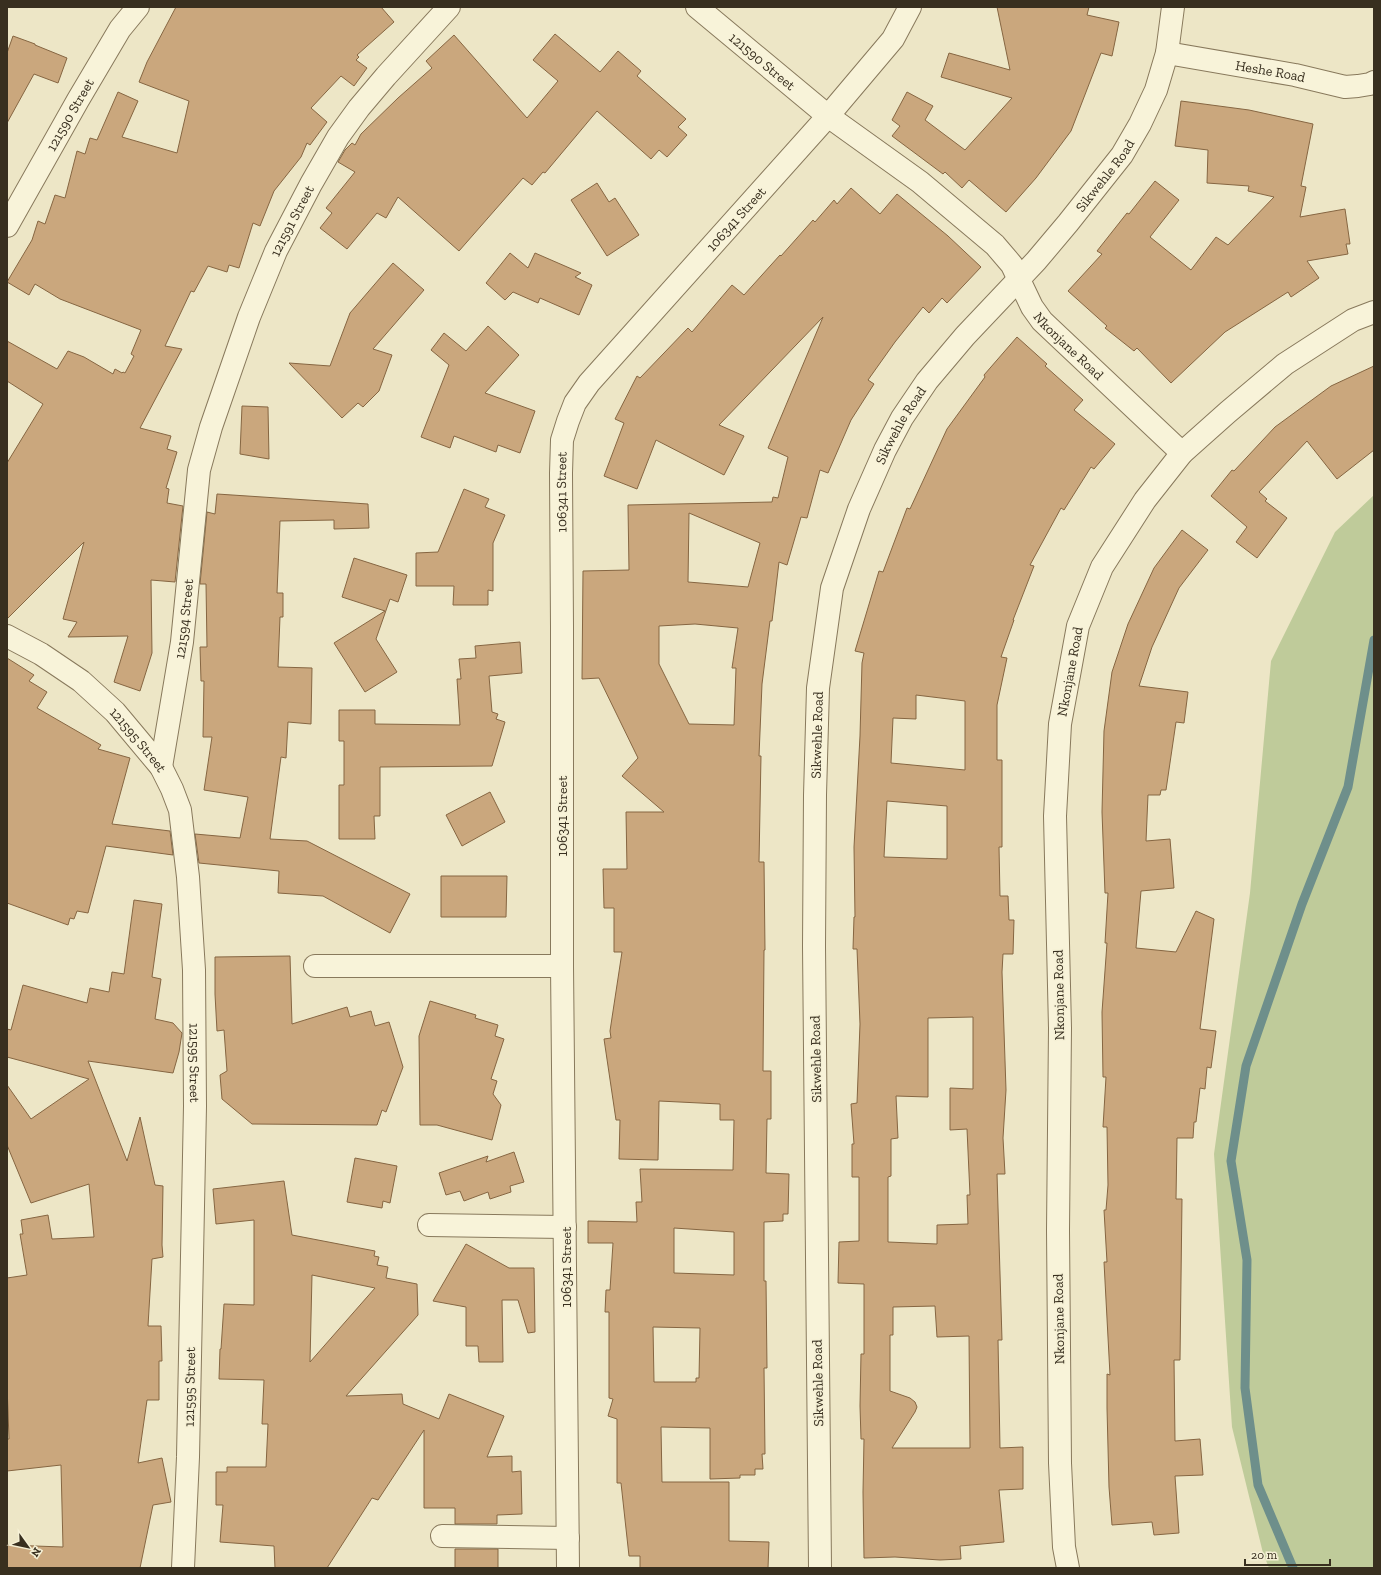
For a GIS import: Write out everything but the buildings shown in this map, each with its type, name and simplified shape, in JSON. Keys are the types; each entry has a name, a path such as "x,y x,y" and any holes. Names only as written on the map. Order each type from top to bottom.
{"street":[{"name":"121590 Street","path":"7,226 120,29 138,7"},
{"name":"121591 Street","path":"199,470 214,420 249,317 276,251 311,184 338,137 359,108 449,7"},
{"name":"121590 Street","path":"697,7 828,116"},
{"name":"106341 Street","path":"568,1568 562,966 562,440 575,403 589,383 828,116 893,39 910,7"},
{"name":"Sikwehle Road","path":"820,1568 814,795 818,688 832,588 859,509 885,450 902,418 927,380 965,336 1020,279 1068,223 1122,155 1140,124 1156,90 1167,53 1173,7"},
{"name":"Heshe Road","path":"1167,53 1295,76 1345,87 1370,84 1374,82"},
{"path":"828,116 920,182 995,245 1012,265 1020,279"},
{"name":"Nkonjane Road","path":"1020,279 1032,307 1042,321 1182,453"},
{"name":"Nkonjane Road","path":"1068,1568 1064,1547 1060,1463 1058,1230 1060,1028 1056,816 1060,724 1078,626 1102,567 1145,500 1182,453 1285,364 1353,320 1374,312"},
{"name":"121594 Street","path":"161,767 182,642 199,470"},
{"name":"121595 Street","path":"7,636 41,654 81,681 115,712 161,767 180,810 184,829 194,970 195,1106 188,1457 183,1568"},
{"path":"315,966 562,966"},
{"path":"429,1225 565,1227"},
{"path":"442,1536 568,1538"}],"green space":[{"path":"1374,495 1374,1568 1269,1568 1263,1553 1232,1427 1214,1154 1250,893 1271,661 1335,532"}],"waterway":[{"path":"1293,1568 1258,1485 1245,1388 1247,1260 1231,1161 1246,1066 1302,904 1348,787 1374,640"}]}
